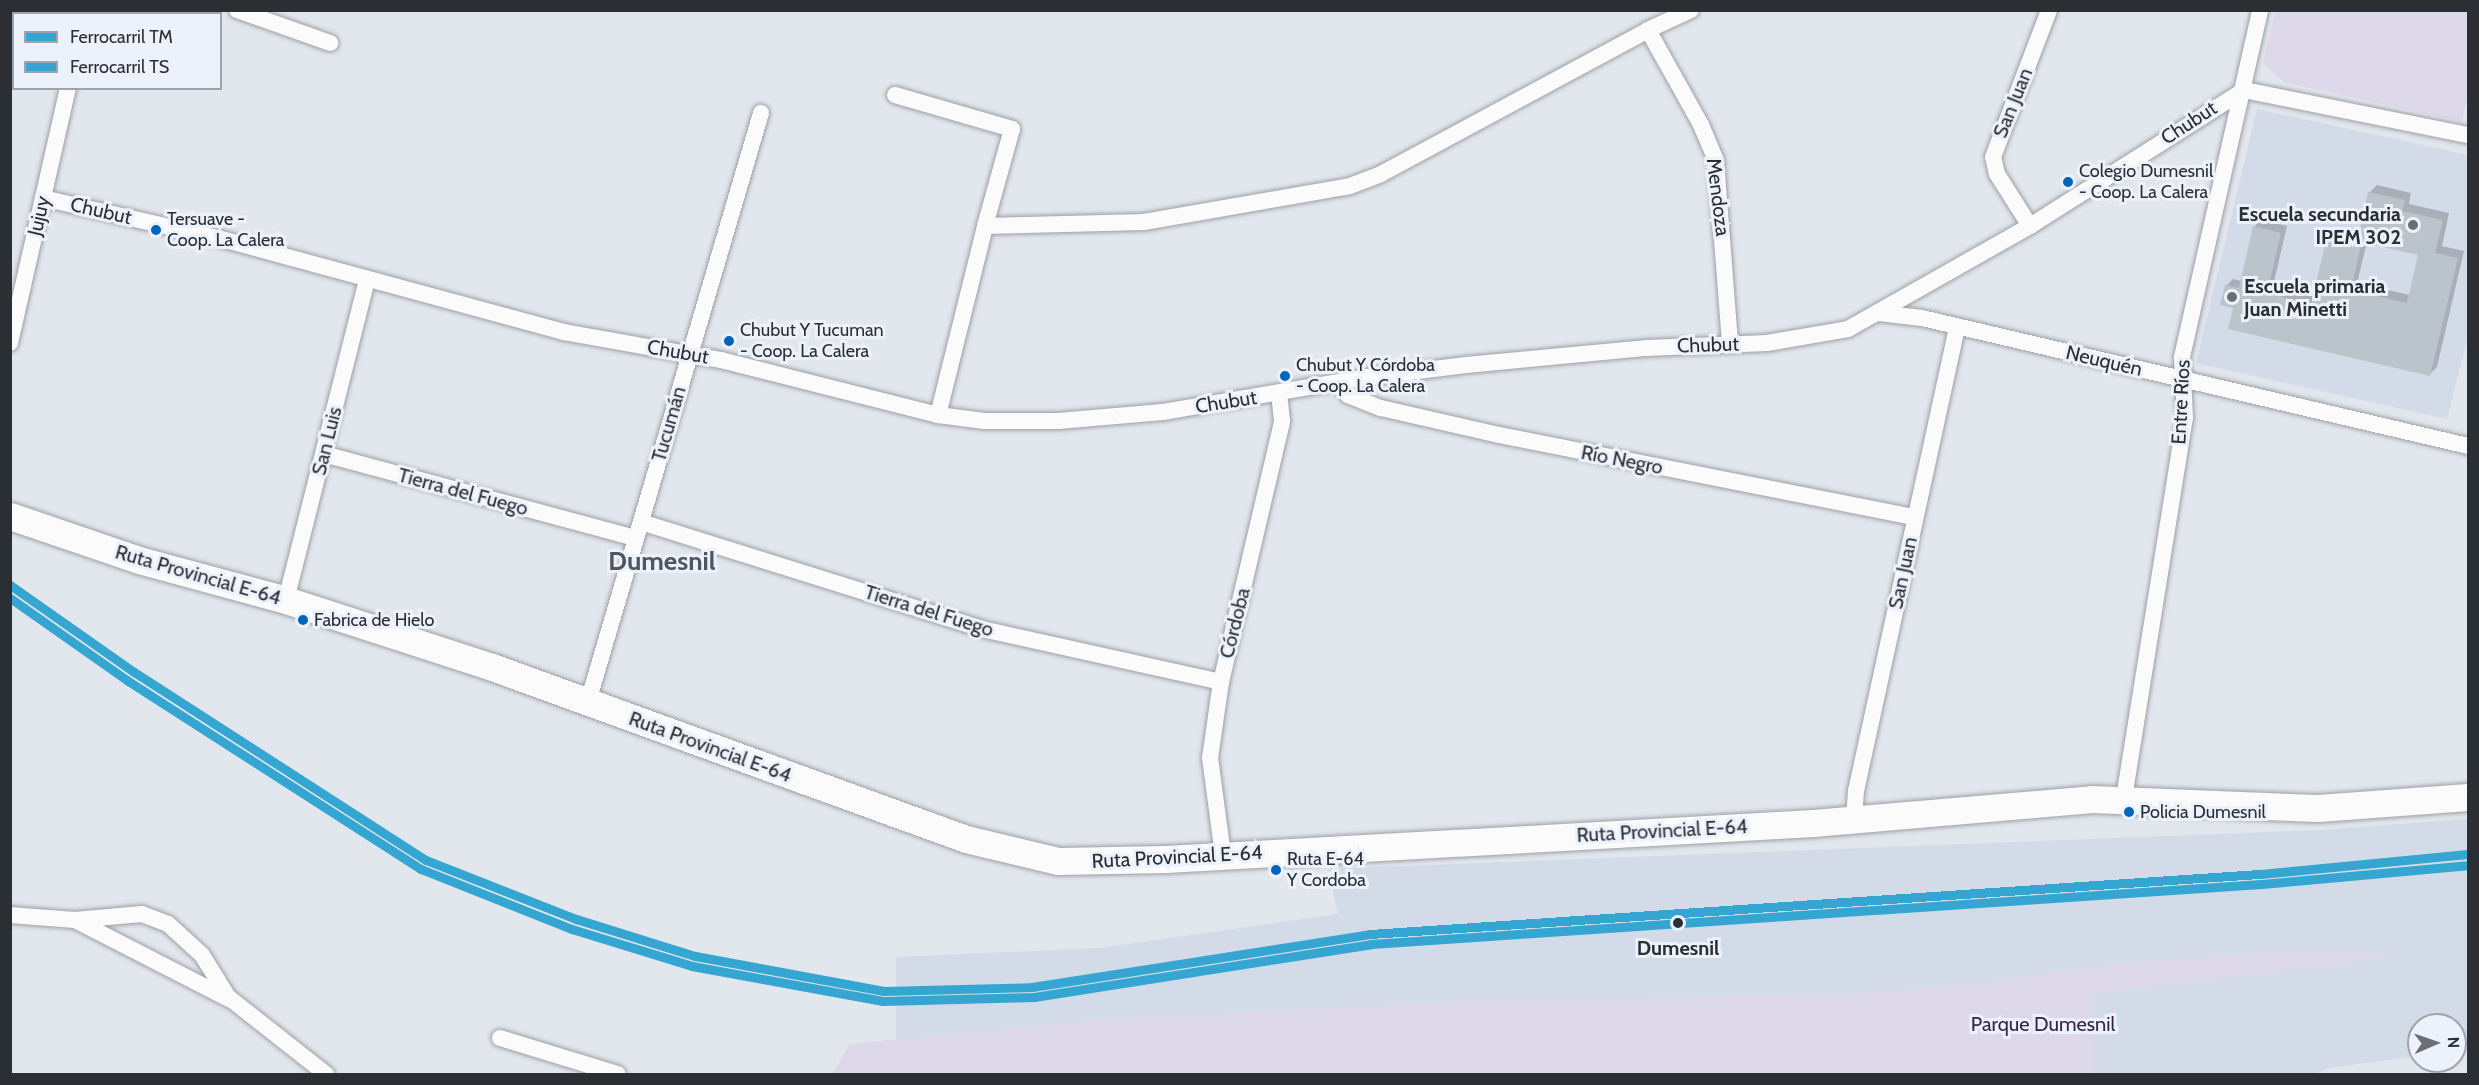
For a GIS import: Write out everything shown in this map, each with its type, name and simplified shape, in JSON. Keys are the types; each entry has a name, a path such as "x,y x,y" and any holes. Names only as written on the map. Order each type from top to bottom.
{"main road":[{"name":"Ruta Provincial E-64","path":"10,516 139,560 286,600 588,702 852,800 1008,852 1080,862 1854,819 2035,802 2124,798 2318,808 2469,797"}],"street":[{"path":"237,10 330,43"},
{"path":"985,226 1144,222 1350,186 1381,174 1648,30 1691,10"},
{"name":"San Juan","path":"2030,226 1997,174 1993,157 2049,10"},
{"name":"Entre Ríos","path":"2124,798 2185,418 2181,379 2187,332 2244,90 2260,10"},
{"name":"Mendoza","path":"1648,30 1701,125 1716,161 1730,344"},
{"name":"Jujuy","path":"10,343 68,90"},
{"path":"2244,90 2469,135"},
{"name":"Chubut","path":"43,198 218,238 367,281 564,332 688,355 938,415 995,421 1089,419 1163,412 1339,382 1621,350 1730,344 1830,334 1863,323 1928,281 2030,226 2244,90"},
{"path":"895,94 1012,129 985,226 938,415"},
{"name":"Tucumán","path":"588,702 688,355 761,113"},
{"name":"San Luis","path":"286,600 367,281"},
{"name":"Neuquén","path":"1879,313 1957,328 2469,446"},
{"name":"San Juan","path":"1854,819 1856,791 1957,328"},
{"name":"Río Negro","path":"1339,382 1348,395 1381,408 1499,435 1916,517"},
{"name":"Córdoba","path":"1223,855 1210,758 1221,682 1281,421 1279,393"},
{"name":"Tierra del Fuego","path":"324,454 639,530 982,629 1221,682"},
{"path":"10,915 75,920 133,914 168,924 202,955 233,1001"},
{"path":"75,920 233,1001 326,1074"},
{"path":"500,1038 618,1074"}],"shaded area":[{"path":"2257,109 2468,155 2468,336 2447,419 2196,363"},
{"path":"2468,819 2468,1052 2467,1013 2407,1013 2407,1058 2328,1068 2316,1074 896,1074 896,957 1100,948 1338,914 1328,869 2321,830"}],"green space":[{"path":"2275,11 2468,11 2468,93 2462,122 2284,82 2263,63"},
{"name":"Parque Dumesnil","path":"2319,950 2402,956 2092,994 2094,1074 832,1074 850,1044 1104,1019 1497,1000 1852,994 1973,984 2122,963"}],"building":[{"path":"2368,192 2405,200 2402,211 2443,220 2435,253 2458,258 2430,376 2228,329 2233,308 2220,305 2225,285 2239,288 2253,226 2281,233 2267,293 2311,304 2327,237 2361,245 2351,290 2407,303 2418,255 2357,241"}],"rail line":[{"name":"TM","path":"10,585 134,672 426,860 576,919 695,956 884,991 1032,987 1370,934 2260,874 2468,854"},
{"name":"TS","path":"10,598 128,681 421,869 572,929 692,966 883,1001 1034,997 1371,944 2261,884 2468,865"}],"place":[{"name":"Colegio Dumesnil - Coop. La Calera","path":"2068,182"},
{"name":"Escuela secundaria IPEM 302","path":"2413,225"},
{"name":"Tersuave - Coop. La Calera","path":"156,230"},
{"name":"Escuela primaria Juan Minetti","path":"2232,297"},
{"name":"Chubut Y Tucuman - Coop. La Calera","path":"729,341"},
{"name":"Chubut Y Córdoba - Coop. La Calera","path":"1285,376"},
{"name":"Fabrica de Hielo","path":"303,620"},
{"name":"Policia Dumesnil","path":"2129,812"},
{"name":"Ruta E-64 Y Cordoba","path":"1276,870"},
{"name":"Dumesnil","path":"1678,923"}],"district":[{"name":"Dumesnil","path":"662,562"}]}
